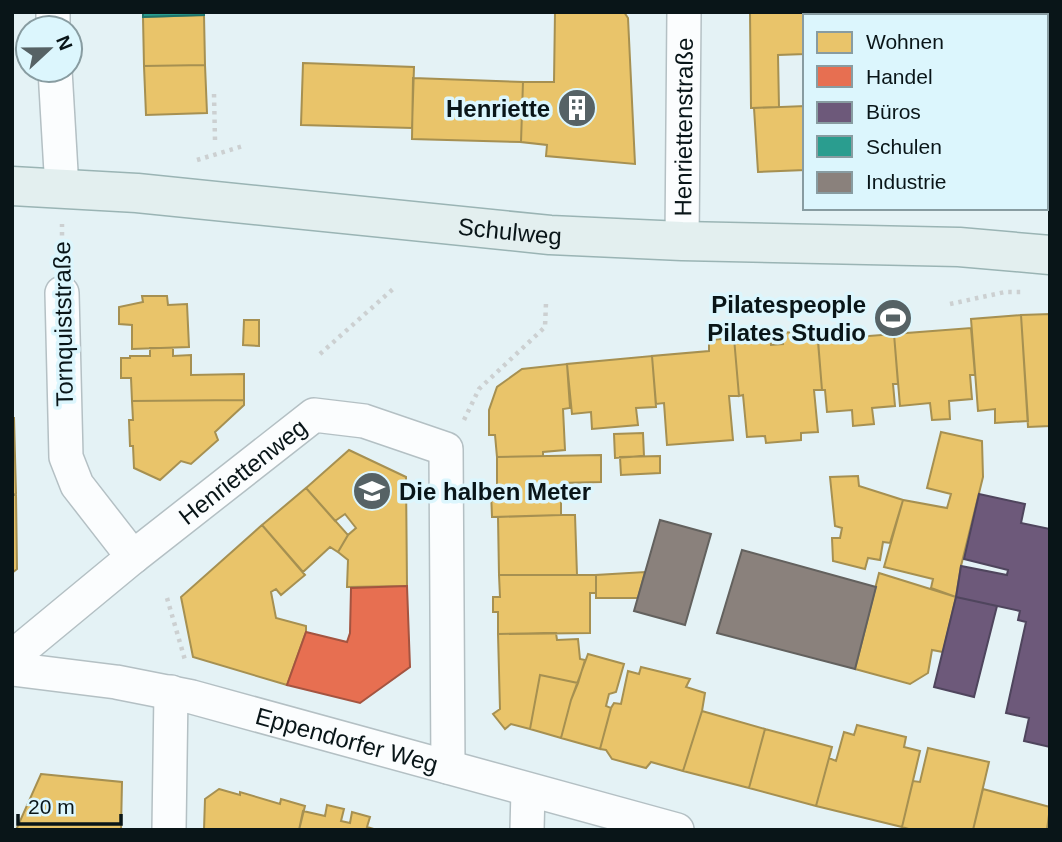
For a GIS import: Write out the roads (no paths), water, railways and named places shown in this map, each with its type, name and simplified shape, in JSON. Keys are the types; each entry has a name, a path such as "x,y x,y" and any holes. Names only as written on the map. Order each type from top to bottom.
{"main road":[{"name":"Schulweg","path":"12,186 137,193 550,235 682,241 959,247 1050,255"},
{"name":"Schulweg","path":"959,247 1050,237"}],"street":[{"name":"Henriettenstraße","path":"682,241 684,12"},
{"path":"56,84 62,189"},
{"name":"Tornquiststraße","path":"62,293 66,457 78,485 133,557"},
{"name":"Henriettenweg","path":"12,657 133,557 314,415 364,421 446,449 447,767"},
{"name":"Eppendorfer Weg","path":"12,669 116,682 192,697 677,830"},
{"path":"169,830 171,692"},
{"path":"527,830 528,790"}],"place":[{"name":"Henriette","path":"577,108"},
{"name":"Pilatespeople Pilates Studio","path":"893,318"},
{"name":"Die halben Meter","path":"372,491"}]}
